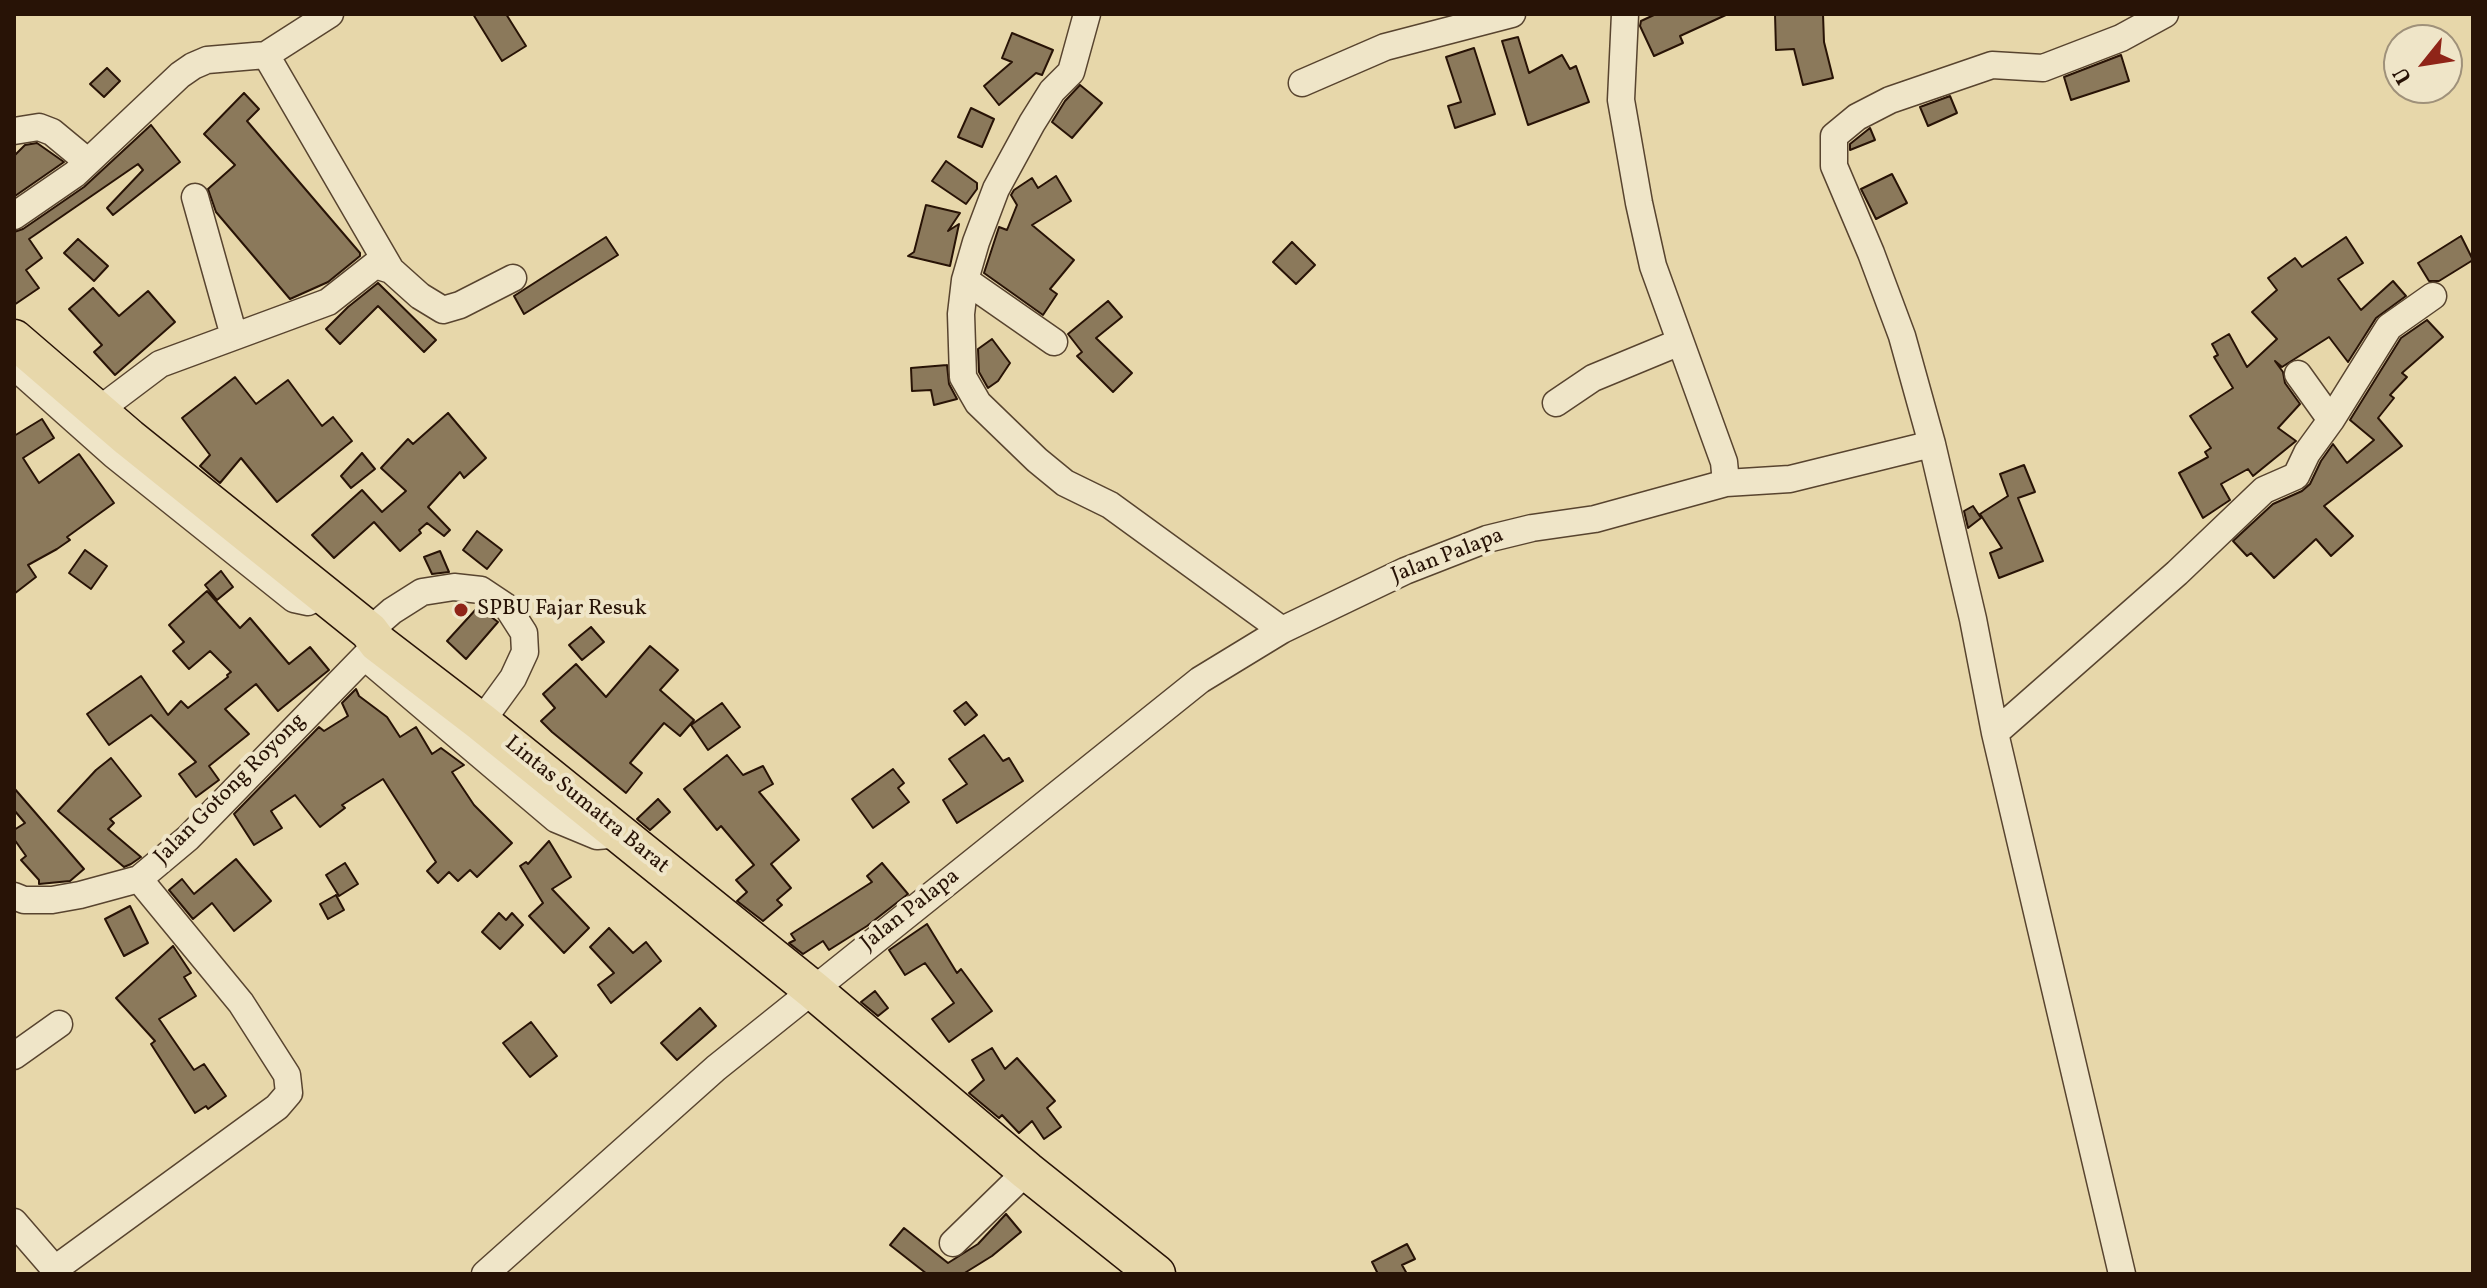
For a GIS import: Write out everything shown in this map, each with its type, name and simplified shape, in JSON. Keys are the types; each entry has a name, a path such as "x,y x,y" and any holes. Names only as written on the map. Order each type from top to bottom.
{"highway":[{"name":"Lintas Sumatra Barat","path":"17,355 99,410 122,446 323,594 370,644 481,722 621,834 1156,1274"}],"street":[{"path":"14,216 75,174 180,75 207,60 266,55 330,14"},
{"path":"1087,14 1071,72 1052,91 996,189 976,242 965,280 961,314 963,377 978,403 1065,483 1110,505 1282,630"},
{"path":"1302,83 1385,47 1512,14"},
{"path":"1625,14 1621,100 1653,266 1724,462 1726,483"},
{"path":"2122,1274 1995,733 1973,619 1932,444 1902,336 1834,166 1834,136 1857,117 1890,100 1992,65 2043,68 2121,38 2165,14"},
{"path":"266,55 391,270 420,296 443,310 460,305 513,278"},
{"path":"14,131 39,127 52,132 87,161"},
{"path":"195,197 234,336"},
{"path":"99,410 160,364 328,302 375,265 391,270"},
{"path":"965,280 1054,342"},
{"path":"1995,733 2177,573 2264,490 2296,476 2307,453 2389,327 2433,296"},
{"path":"1556,403 1593,378 1680,342"},
{"path":"17,355 122,446"},
{"path":"2298,374 2331,420"},
{"name":"Jalan Palapa","path":"485,1274 716,1068 1200,680 1282,630 1405,571 1487,539 1532,528 1595,519 1726,483 1790,479 1932,444"},
{"name":"Jalan Gotong Royong","path":"14,896 24,900 52,900 139,879 188,838 370,644 392,611 422,592 454,587 481,590 508,608 524,633 525,652 513,678 481,722"},
{"path":"370,644 556,819 597,836 621,834"},
{"path":"14,1222 57,1271 277,1107 289,1093 287,1075 241,1003 139,879"},
{"path":"14,1056 59,1024"},
{"path":"953,1243 1027,1171"}],"building":[{"path":"473,14 506,14 526,46 502,61"},
{"path":"1656,14 1728,14 1680,36 1683,43 1654,56 1640,26 1641,21"},
{"path":"1775,14 1823,14 1824,42 1833,78 1803,85 1794,49 1776,50"},
{"path":"1012,33 1053,50 1042,75 1036,73 999,105 984,86 1012,62 1002,58"},
{"path":"1518,37 1529,73 1562,55 1570,69 1576,66 1589,102 1528,125 1502,41"},
{"path":"1474,48 1495,114 1455,128 1448,106 1461,102 1446,57"},
{"path":"2121,55 2129,81 2071,100 2064,77"},
{"path":"107,68 120,81 104,97 90,84"},
{"path":"1080,85 1102,103 1072,138 1052,122"},
{"path":"244,93 259,109 247,121 360,253 328,282 290,299 216,212 208,189 235,165 204,134"},
{"path":"1950,96 1957,113 1928,126 1920,107"},
{"path":"971,108 994,119 982,147 958,137"},
{"path":"151,125 180,162 113,215 107,208 143,170 138,164 29,239 42,258 26,270 39,288 14,305 14,232 84,187"},
{"path":"1870,128 1875,140 1850,150 1850,144"},
{"path":"37,143 64,162 15,196 14,156 25,145"},
{"path":"946,161 977,183 977,189 966,204 932,181"},
{"path":"1892,174 1907,203 1876,219 1861,189"},
{"path":"1056,176 1071,201 1032,225 1074,260 1050,289 1057,294 1043,315 984,273 999,227 1007,230 1017,205 1011,195 1014,190 1032,178 1038,188"},
{"path":"926,205 960,213 948,231 959,224 950,266 908,256 914,252"},
{"path":"2461,236 2473,260 2439,281 2429,281 2418,263"},
{"path":"606,237 618,255 524,314 514,296"},
{"path":"2346,237 2363,263 2338,279 2361,310 2393,281 2406,296 2376,318 2348,362 2329,337 2282,367 2275,361 2283,372 2285,383 2300,404 2278,428 2296,441 2253,476 2248,469 2221,484 2230,500 2203,518 2179,473 2208,457 2205,452 2211,448 2190,416 2233,388 2214,357 2218,355 2212,344 2229,334 2247,367 2277,339 2252,312 2277,290 2268,278 2295,258 2302,267"},
{"path":"78,239 108,266 94,281 64,253"},
{"path":"1292,242 1315,265 1296,284 1273,262"},
{"path":"378,283 436,340 424,352 378,306 340,344 326,329"},
{"path":"93,288 119,316 148,291 175,322 115,375 94,352 102,345 69,309"},
{"path":"1108,301 1122,317 1096,338 1132,373 1113,392 1077,356 1082,352 1068,334"},
{"path":"2427,320 2443,337 2402,373 2407,377 2390,395 2394,398 2378,418 2402,446 2324,506 2353,536 2331,556 2316,539 2274,578 2251,553 2247,556 2233,541 2273,504 2310,484 2333,444 2347,463 2374,440 2350,420 2401,338"},
{"path":"992,339 1010,363 998,381 988,388 979,372 978,349"},
{"path":"947,365 949,384 957,399 934,405 931,390 912,391 911,368"},
{"path":"235,377 256,404 288,380 322,426 333,417 352,441 277,502 241,458 220,483 200,466 210,455 182,418"},
{"path":"448,413 486,458 464,478 460,472 428,507 450,530 444,536 427,523 419,530 421,533 400,551 374,522 334,558 312,535 362,490 382,512 406,491 381,468 408,439 413,444"},
{"path":"42,419 54,438 23,458 39,483 79,454 114,503 67,537 70,540 28,565 36,577 14,594 14,436"},
{"path":"362,453 375,469 351,488 341,476"},
{"path":"2024,465 2035,492 2018,498 2043,561 1999,578 1990,553 2002,548 1980,514 2008,496 2000,474"},
{"path":"1973,506 1981,518 1968,528 1964,511"},
{"path":"477,531 502,550 487,569 463,550"},
{"path":"85,550 107,566 91,589 69,573"},
{"path":"440,551 449,572 432,574 424,557"},
{"path":"221,571 233,587 217,600 205,585"},
{"path":"207,591 240,628 250,618 289,664 310,647 329,670 278,711 256,684 225,709 249,734 209,766 219,780 196,797 179,774 196,762 151,715 109,745 87,714 141,676 168,715 181,701 188,708 228,677 231,672 210,651 189,669 173,651 184,642 169,625"},
{"path":"478,607 498,622 466,659 447,641"},
{"path":"591,627 604,642 582,660 569,645"},
{"path":"650,646 678,670 660,690 694,720 680,736 664,723 630,763 642,773 626,793 541,721 555,708 543,694 576,664 606,697"},
{"path":"356,689 359,696 387,717 400,737 416,727 432,754 441,748 464,765 452,772 474,805 512,843 477,877 470,870 458,881 449,872 438,883 427,871 436,862 383,779 342,805 345,808 320,827 295,795 271,811 282,828 254,845 234,814 319,727 324,731 348,716 342,703"},
{"path":"966,702 977,715 965,725 954,711"},
{"path":"722,703 740,727 708,750 691,725"},
{"path":"984,735 1003,761 1009,758 1023,781 957,823 943,800 967,784 949,759"},
{"path":"727,755 743,775 763,766 773,784 759,792 799,840 771,864 791,888 777,900 782,905 763,921 737,901 747,892 736,880 754,865 721,826 717,830 684,789"},
{"path":"111,758 141,796 110,819 114,823 108,829 141,857 124,867 58,811"},
{"path":"893,769 904,783 898,788 909,802 873,828 852,799"},
{"path":"14,788 84,869 70,881 39,884 21,860 26,856 14,839 14,830 25,823 14,810"},
{"path":"658,799 670,812 650,830 637,819"},
{"path":"549,841 571,877 552,889 589,928 564,953 529,916 543,903 520,866 526,862 528,864"},
{"path":"236,859 271,901 234,931 212,903 193,919 169,890 182,879 194,894"},
{"path":"345,863 358,884 339,896 326,875"},
{"path":"882,863 908,894 829,950 823,941 803,954 789,943 795,940 791,934 872,882 867,876"},
{"path":"336,895 344,910 328,919 320,904"},
{"path":"130,906 148,943 124,956 105,919"},
{"path":"499,913 506,920 512,913 523,925 500,949 482,932"},
{"path":"927,924 957,973 961,969 992,1011 949,1042 932,1019 954,1003 925,963 905,975 889,950"},
{"path":"609,928 633,953 646,942 661,961 611,1003 598,985 614,973 590,947"},
{"path":"173,946 191,973 184,977 196,996 159,1019 194,1070 204,1064 226,1096 208,1109 206,1106 195,1113 151,1044 155,1041 116,998"},
{"path":"875,991 888,1008 878,1016 861,1002"},
{"path":"700,1008 716,1026 677,1060 661,1043"},
{"path":"531,1022 557,1056 530,1077 503,1043"},
{"path":"992,1048 1005,1069 1017,1058 1055,1101 1047,1108 1061,1127 1044,1139 1032,1121 1019,1133 1002,1115 999,1118 969,1093 984,1080 972,1060"},
{"path":"1006,1214 1021,1232 992,1256 963,1274 927,1274 890,1245 904,1228 948,1263 978,1244"},
{"path":"1407,1244 1415,1259 1402,1265 1407,1274 1378,1274 1372,1262"}],"place":[{"name":"SPBU Fajar Resuk","path":"461,610"}]}
